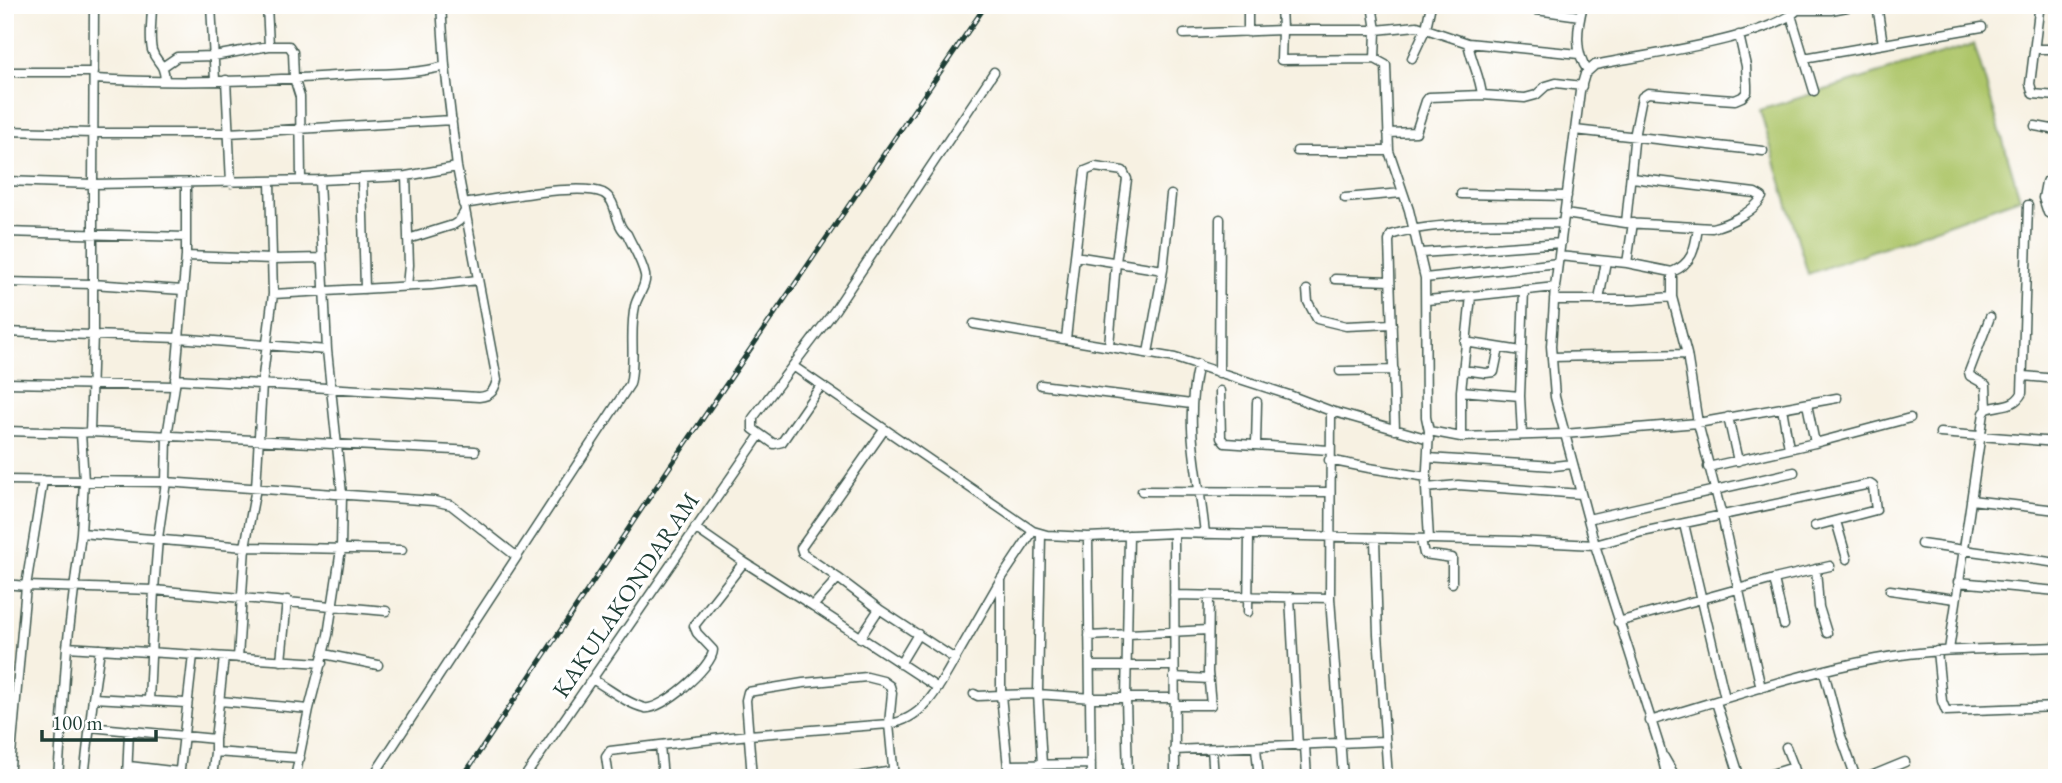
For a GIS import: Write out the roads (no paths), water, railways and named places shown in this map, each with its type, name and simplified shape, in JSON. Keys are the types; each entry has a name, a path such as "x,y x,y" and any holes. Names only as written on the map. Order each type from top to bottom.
{"street":[{"path":"58,778 67,647 81,533 85,432 91,384 94,5"},
{"path":"152,5 151,47 164,66 165,80"},
{"path":"211,5 215,80"},
{"path":"267,5 269,46"},
{"path":"5,383 262,384 487,396 494,391 497,380 457,167 441,5"},
{"path":"1248,5 1248,32"},
{"path":"1281,5 1281,60 1376,59 1386,65 1389,152 1421,253 1427,300 1426,417 1429,435 1424,554 1452,558 1452,583"},
{"path":"1372,5 1376,30 1376,59"},
{"path":"1412,58 1426,28 1431,5"},
{"path":"1500,5 1580,16"},
{"path":"1583,5 1579,54 1588,71"},
{"path":"1667,778 1660,748 1595,545 1555,397 1552,357 1555,287 1582,86 1585,74 1595,65 1772,26 1797,10 1817,11 1858,5"},
{"path":"1877,5 1883,44"},
{"path":"2042,5 2039,11 2031,92 2037,96 2057,96"},
{"path":"1797,10 1804,58 1814,91"},
{"path":"1184,34 1376,30 1417,26 1468,43 1579,54"},
{"path":"1804,58 1982,27"},
{"path":"1627,263 1635,136 1640,101 1645,94 1735,100 1742,97 1747,85 1746,66 1738,35"},
{"path":"1468,43 1482,95"},
{"path":"164,66 177,57 214,56 269,46 292,48 294,78 300,97 300,180"},
{"path":"2035,48 2057,49"},
{"path":"5,72 165,80 226,80 412,73 445,66"},
{"path":"820,387 782,442 774,444 753,429 753,418 835,310 994,72"},
{"path":"226,80 231,183"},
{"path":"1388,133 1416,132 1429,97 1482,95 1525,98 1556,83 1582,86"},
{"path":"5,131 228,133 452,120"},
{"path":"2035,126 2057,130"},
{"path":"1575,130 1763,151"},
{"path":"1297,151 1389,152"},
{"path":"5,181 93,184 270,182 406,176 457,167"},
{"path":"1066,339 1084,175 1089,168 1123,171 1127,178 1109,346"},
{"path":"406,176 407,286"},
{"path":"1395,430 1389,238 1393,234 1414,230 1564,219 1712,228 1756,205 1762,195 1632,178"},
{"path":"2057,178 2046,182 2043,189 2048,213 2057,217"},
{"path":"362,179 365,289"},
{"path":"295,778 309,709 323,659 341,550 342,494 327,350 319,180"},
{"path":"238,658 246,547 256,488 262,384 273,294 270,182"},
{"path":"149,701 158,538 166,482 167,436 175,382 186,256 186,183"},
{"path":"372,778 629,384 633,370 631,330 635,304 645,282 645,274 627,234 622,230 610,199 604,194 576,191 536,192 464,208"},
{"path":"1345,198 1402,193"},
{"path":"1461,194 1567,196"},
{"path":"1148,353 1163,270 1171,195"},
{"path":"1987,409 2009,405 2017,401 2022,393 2028,205"},
{"path":"408,239 453,225 460,221 464,208"},
{"path":"1219,373 1220,219"},
{"path":"1425,278 1559,260 1627,263 1672,272 1693,255 1698,228"},
{"path":"5,232 186,237"},
{"path":"1421,253 1561,243"},
{"path":"186,256 323,258"},
{"path":"1075,256 1163,270"},
{"path":"1599,300 1605,261"},
{"path":"1672,272 1672,297 1687,354 1698,422 1761,688"},
{"path":"1335,279 1390,281"},
{"path":"273,294 478,280"},
{"path":"5,282 183,290"},
{"path":"1427,300 1555,287"},
{"path":"1307,290 1308,302 1317,319 1346,326 1392,324"},
{"path":"1522,435 1520,396 1524,290"},
{"path":"1461,437 1461,391 1471,296"},
{"path":"1555,300 1672,297"},
{"path":"1949,650 1981,426 1987,409 1986,385 1970,376 1969,372 1990,317"},
{"path":"974,324 1198,364 1331,411 1395,430 1429,435 1461,437 1564,434 1698,422 1837,398"},
{"path":"5,332 178,338 327,350"},
{"path":"1465,342 1521,351"},
{"path":"1463,370 1494,372 1499,348"},
{"path":"1552,357 1687,354"},
{"path":"1198,364 1191,404 1191,433 1205,534"},
{"path":"793,366 1037,533 1088,537 1174,533 1595,545 1871,484 1876,510 1815,526"},
{"path":"1340,371 1394,370"},
{"path":"2024,376 2057,379"},
{"path":"1041,385 1191,404"},
{"path":"1220,391 1222,440 1230,444 1329,450"},
{"path":"1461,391 1520,396"},
{"path":"1256,445 1257,402"},
{"path":"1807,404 1815,443"},
{"path":"1782,408 1789,447"},
{"path":"1331,411 1330,598 1343,778"},
{"path":"1728,417 1738,461"},
{"path":"1708,467 1910,418"},
{"path":"884,430 801,548 803,554 879,609 955,659"},
{"path":"5,431 335,443 475,452"},
{"path":"1940,433 2057,442"},
{"name":"KAKULAKONDARAM","path":"524,778 760,435"},
{"path":"1428,457 1553,466 1572,464"},
{"path":"1329,460 1427,477"},
{"path":"1588,519 1794,472"},
{"path":"5,480 166,482 434,502 451,505 516,556"},
{"path":"9,778 26,586 43,480"},
{"path":"1426,488 1458,485 1581,494"},
{"path":"1142,491 1329,492"},
{"path":"1971,500 2057,510"},
{"path":"1836,521 1846,559"},
{"path":"1684,524 1725,698"},
{"path":"695,528 938,688"},
{"path":"81,533 246,547 402,550"},
{"path":"609,778 606,757 610,751 749,735 889,724 910,718 922,709 938,688 1001,579 1037,533"},
{"path":"1037,533 1038,694 1042,765"},
{"path":"1174,533 1175,778"},
{"path":"1128,778 1126,665 1129,535"},
{"path":"1248,612 1249,536"},
{"path":"1088,537 1091,778"},
{"path":"1375,539 1378,634 1388,778"},
{"path":"1921,544 2057,562"},
{"path":"592,679 647,708 653,708 675,693 709,663 713,650 694,626 744,562"},
{"path":"1618,622 1829,566"},
{"path":"1816,569 1819,607 1827,633"},
{"path":"813,606 838,578"},
{"path":"1001,579 1001,695 1009,778"},
{"path":"1774,579 1784,625"},
{"path":"1958,582 2057,591"},
{"path":"5,584 154,590 386,611"},
{"path":"1890,590 1955,600"},
{"path":"1174,595 1330,598"},
{"path":"974,694 1126,698 1210,705 1209,595"},
{"path":"1290,597 1301,746 1307,778"},
{"path":"281,661 287,600"},
{"path":"860,638 879,609"},
{"path":"1089,636 1208,630"},
{"path":"900,664 918,634"},
{"path":"67,647 281,661 323,659 378,665"},
{"path":"1650,721 1857,663 1949,650 2057,647"},
{"path":"84,778 100,649"},
{"path":"1937,651 1942,701 1946,711 2057,707"},
{"path":"129,766 180,775 193,655"},
{"path":"212,778 224,657"},
{"path":"1090,666 1174,666"},
{"path":"1824,672 1841,736 1856,778"},
{"path":"1174,677 1209,679"},
{"path":"752,778 746,700 748,692 803,683 873,678 883,681 892,693 889,724 893,774 850,778"},
{"path":"93,698 186,703"},
{"path":"219,701 309,709"},
{"path":"1716,702 1740,778"},
{"path":"90,727 215,739"},
{"path":"127,778 129,730"},
{"path":"1174,750 1385,741"},
{"path":"660,745 663,778"},
{"path":"1786,747 1798,778"},
{"path":"1256,748 1259,778"},
{"path":"1660,748 1676,778"},
{"path":"1212,749 1214,778"},
{"path":"215,752 300,758"},
{"path":"1866,778 1906,762"},
{"path":"1009,765 1091,764"},
{"path":"1759,778 1794,767"}],"railway":[{"path":"462,778 671,465 986,5"}]}
